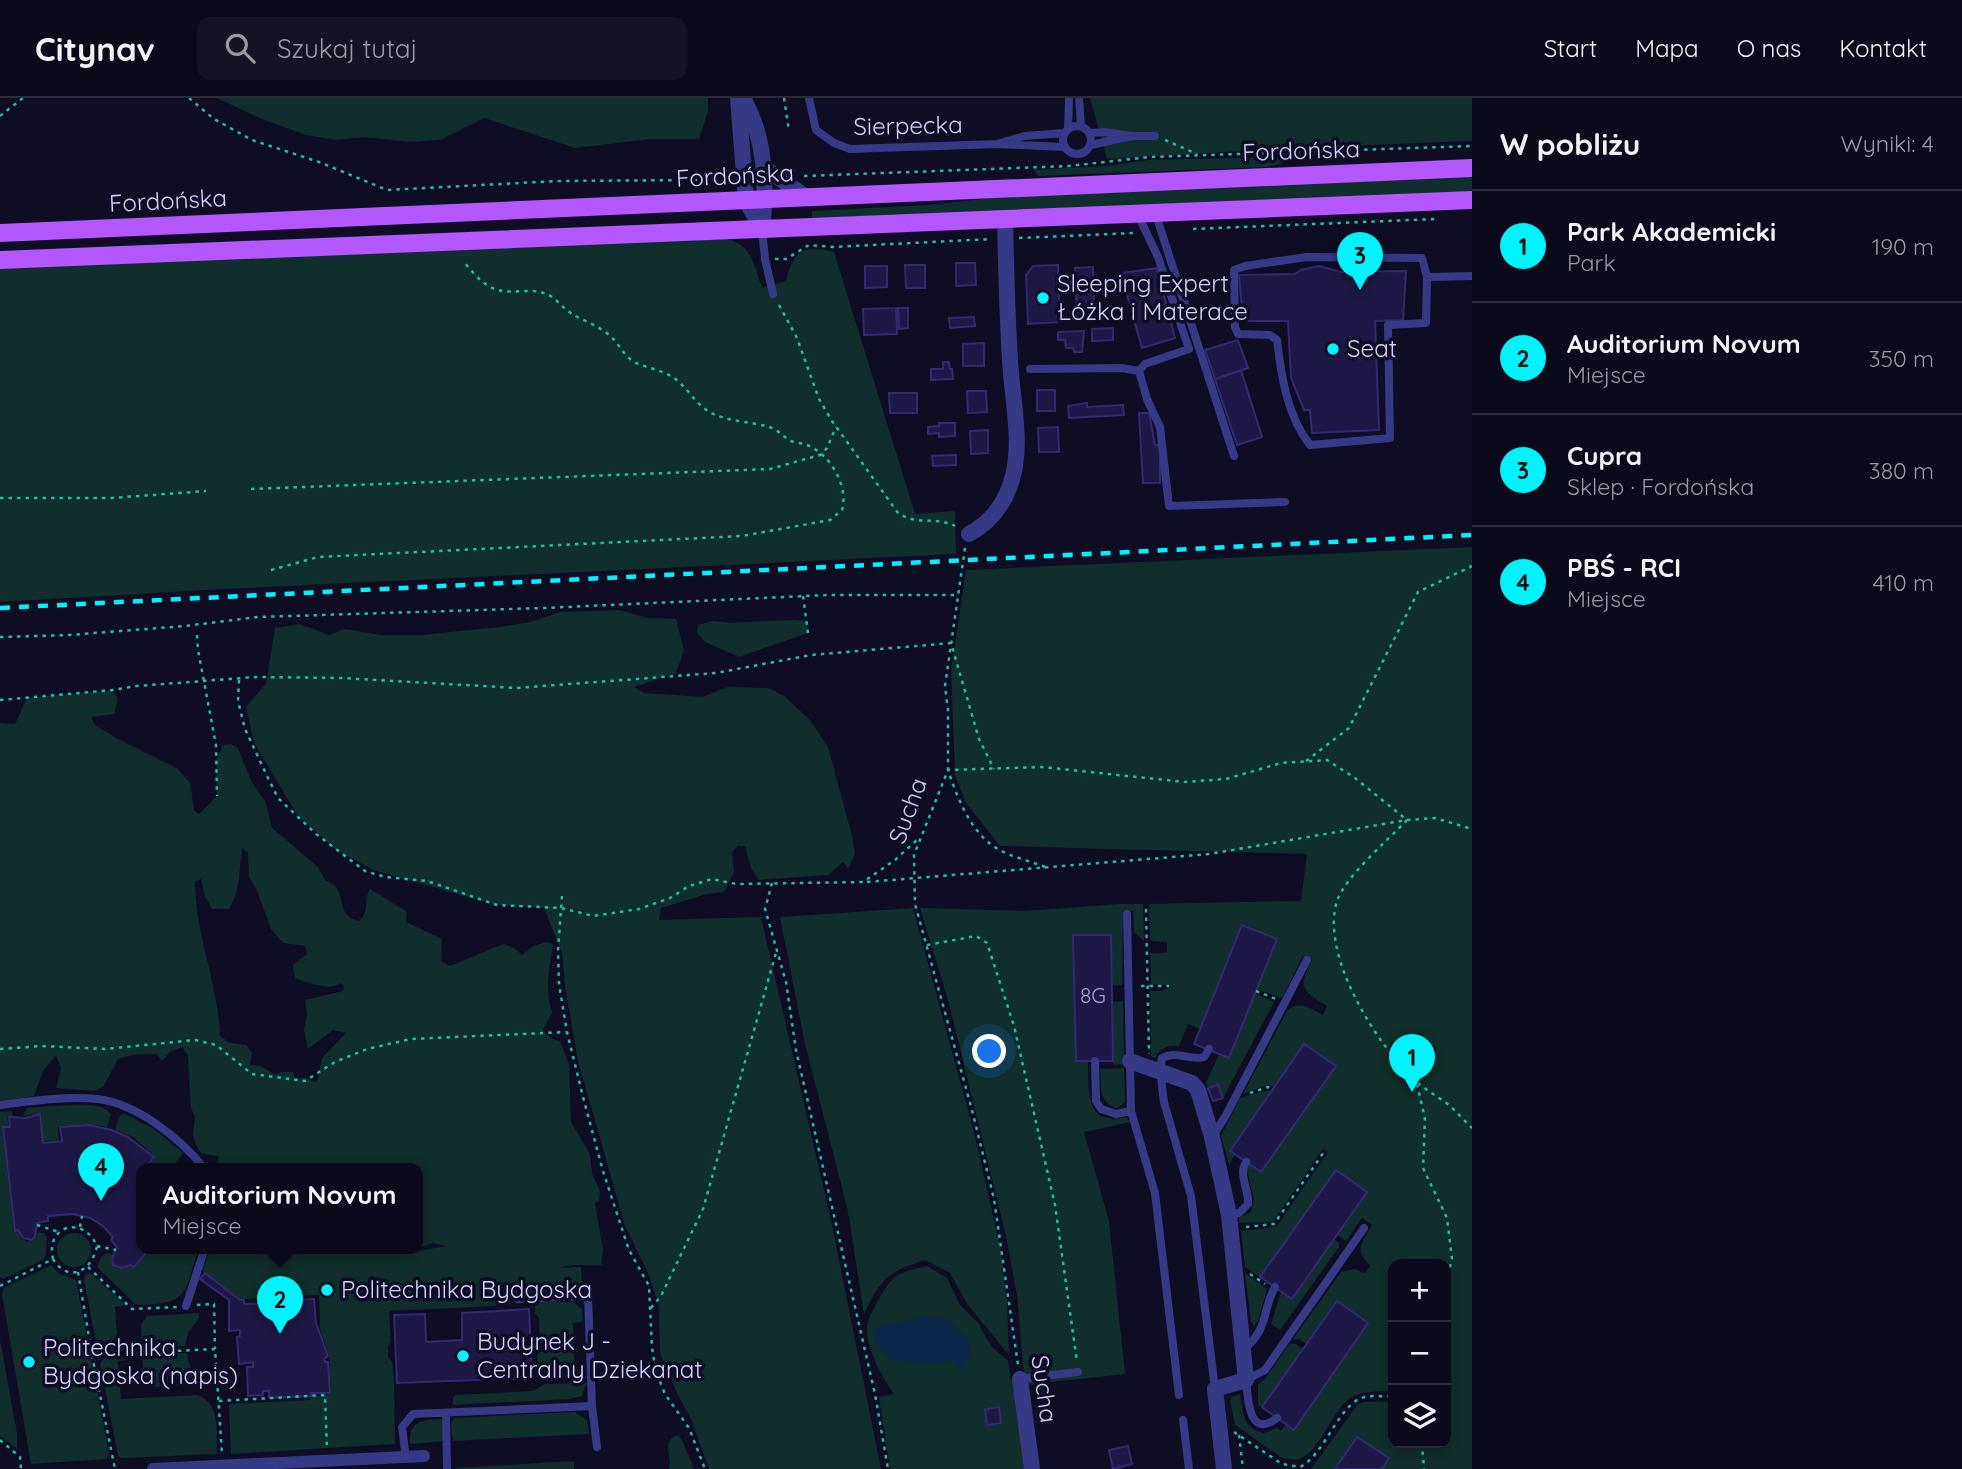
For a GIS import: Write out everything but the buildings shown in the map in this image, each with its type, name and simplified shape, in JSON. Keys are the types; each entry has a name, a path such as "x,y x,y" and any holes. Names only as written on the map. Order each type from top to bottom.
{"main road":[{"name":"Fordońska","path":"0,233 1472,168"},
{"name":"Fordońska","path":"0,260 1472,200"}],"street":[{"path":"745,100 746,200 762,230"},
{"path":"745,100 765,168 766,199 762,230"},
{"path":"765,168 806,197"},
{"path":"969,534 986,525 1003,503 1013,475 1016,444 1007,305 1005,218"},
{"path":"1130,1061 1192,1083 1198,1090 1233,1221 1246,1380 1215,1389 1224,1469"},
{"name":"Sucha","path":"1020,1379 1032,1469"},
{"path":"153,1469 406,1459 424,1456"}],"lane":[{"name":"Sierpecka","path":"809,98 816,130 834,143 849,149 997,144"},
{"path":"1064,147 1069,98"},
{"path":"997,144 1064,147 1076,155 1086,152 1091,145 1090,133 1082,126 1079,98"},
{"path":"997,144 1082,126"},
{"path":"1090,133 1156,136"},
{"path":"1091,145 1131,136"},
{"path":"1146,212 1162,232 1234,456"},
{"path":"1139,371 1145,364 1189,349 1158,257 1145,233 1146,212"},
{"path":"762,230 773,294"},
{"path":"1307,257 1422,258 1427,277 1426,323 1388,325 1390,438 1310,445 1299,432 1281,375 1277,340 1270,335 1238,334 1234,327 1234,270 1307,257"},
{"path":"1427,277 1472,276"},
{"path":"1030,369 1122,368 1139,371"},
{"path":"1139,371 1147,399 1160,427 1169,506 1285,502"},
{"path":"1127,914 1131,1111 1155,1193 1179,1395"},
{"path":"1212,1137 1307,960"},
{"path":"1209,1049 1205,1057 1200,1059 1168,1055 1163,1058 1160,1070 1164,1102 1191,1196 1215,1389"},
{"path":"1095,1061 1096,1101 1101,1109 1116,1114 1131,1111"},
{"path":"0,1105 57,1099 100,1099 122,1106 158,1125 183,1145 199,1163"},
{"path":"1233,1221 1248,1204 1242,1174 1246,1162"},
{"path":"1277,1418 1264,1424 1252,1418 1249,1413 1246,1380 1265,1370 1364,1228"},
{"path":"186,1306 203,1254"},
{"path":"1242,1350 1252,1342 1262,1327 1274,1288"},
{"path":"518,1299 588,1296 592,1406 597,1447"},
{"path":"1020,1379 1079,1372"},
{"path":"406,1459 402,1427 413,1414 592,1406"},
{"path":"446,1413 447,1469"},
{"path":"1183,1420 1189,1469"}],"path":[{"path":"0,116 21,98"},
{"path":"189,98 214,119 252,140 319,162 387,190 558,181 702,180 722,172 744,170"},
{"path":"785,98 789,131"},
{"path":"1156,136 1200,156"},
{"path":"805,176 1069,166 1150,157 1472,146"},
{"path":"1162,232 1183,229 1428,221 1440,218"},
{"path":"765,259 786,259 809,245 833,247 1145,233"},
{"path":"271,570 318,557 742,536 830,520 842,510 844,490 833,467 809,445 792,442 773,428 716,415 704,409 688,388 672,376 625,356 618,343 608,334 561,307 553,298 533,291 507,292 493,289 477,278 463,261"},
{"path":"773,294 797,338 819,399 898,513 909,520 947,522 969,534"},
{"path":"251,489 770,469 820,456 827,448 836,427"},
{"path":"0,498 112,498 206,491"},
{"name":"Sucha","path":"969,534 946,686 948,770 914,855 913,880 915,904 994,1199 1020,1379"},
{"path":"1305,762 1349,728 1418,592 1472,566"},
{"path":"0,637 186,626 258,617 803,596 958,595"},
{"path":"803,596 808,633"},
{"path":"197,635 216,745 217,796"},
{"path":"0,700 239,678 343,678 516,688 716,673 811,655 951,643 979,739 994,769"},
{"path":"239,678 238,701 245,729 278,798 316,834 365,871 385,877 427,881 497,905 562,908 593,915 639,909 670,898 689,886 712,879 736,884 913,880 1209,854 1407,820 1435,818 1472,829"},
{"path":"1045,867 997,849 983,838 955,791 948,770 1042,767 1185,782 1226,779 1281,763 1327,760 1355,778 1407,820"},
{"path":"1407,820 1352,877 1338,898 1332,925 1337,955 1374,1031 1400,1065 1417,1082 1448,1104 1472,1128"},
{"path":"863,882 895,860 922,836"},
{"path":"772,883 765,909 786,982 796,1050 872,1381 888,1469"},
{"path":"562,896 558,950 559,984 567,1032 603,1171 629,1250 649,1286 656,1372 666,1394 689,1428 705,1469"},
{"path":"927,945 976,936 987,943 991,953 1014,1026 1055,1205 1079,1372"},
{"path":"651,1308 661,1296 703,1209 777,950"},
{"path":"1147,986 1169,986"},
{"path":"0,1049 42,1046 105,1049 195,1040 216,1045 252,1074 304,1082 335,1062 367,1049 411,1039 567,1032"},
{"path":"1417,1082 1425,1119 1423,1168 1447,1218 1451,1263"},
{"path":"1233,1221 1274,1224 1325,1152"},
{"path":"80,1227 82,1216"},
{"path":"37,1225 59,1232"},
{"path":"66,1227 80,1227 93,1237 97,1246 94,1256 88,1267 78,1272 66,1271 53,1259 53,1240 66,1227"},
{"path":"97,1246 116,1250"},
{"path":"0,1286 53,1259"},
{"path":"88,1267 132,1309"},
{"path":"1243,1269 1274,1288"},
{"path":"78,1272 116,1469"},
{"path":"92,1355 215,1349 222,1466"},
{"path":"219,1401 325,1395 326,1448 330,1461"},
{"path":"1229,1429 1282,1464 1300,1467 1313,1457 1352,1404 1365,1397 1388,1396"},
{"path":"1239,1435 1243,1469"},
{"path":"0,1440 20,1457 21,1469"},
{"path":"1422,1448 1424,1469"}],"green space":[{"path":"217,98 708,98 708,111 699,139 650,139 575,148 484,118 440,140 410,142 364,137 337,140 306,135 262,119"},
{"path":"1090,98 1472,98 1472,141 1107,159"},
{"path":"1274,157 1295,160 1266,167 1038,176 1034,170 1106,166 1148,160"},
{"path":"1466,175 1472,178 1472,190 1466,193 812,218 812,211 927,205 1028,194"},
{"path":"727,239 736,242 747,252 762,288 786,281 792,262 808,249 834,252 915,514 955,511 956,554 0,602 0,268"},
{"path":"1472,547 1472,1469 1382,1469 1389,1458 1357,1437 1335,1469 1311,1469 1358,1404 1365,1402 1388,1401 1388,1448 1451,1448 1451,1259 1388,1259 1388,1391 1365,1393 1350,1398 1306,1455 1297,1460 1282,1458 1235,1425 1230,1400 1240,1394 1245,1419 1252,1428 1264,1433 1277,1428 1281,1431 1286,1424 1294,1429 1368,1323 1337,1301 1306,1344 1299,1339 1293,1339 1341,1272 1354,1269 1365,1273 1370,1266 1362,1254 1361,1246 1372,1225 1362,1218 1346,1241 1337,1235 1367,1192 1347,1178 1260,1277 1245,1267 1241,1231 1276,1227 1328,1152 1323,1149 1273,1222 1239,1223 1239,1217 1250,1213 1254,1199 1247,1170 1250,1164 1262,1172 1335,1066 1304,1044 1274,1088 1269,1084 1243,1094 1287,1011 1300,1005 1323,1015 1327,1006 1304,988 1312,960 1303,956 1282,998 1257,989 1277,939 1243,925 1200,1029 1188,1024 1179,1046 1165,1048 1155,1058 1151,1056 1150,991 1163,991 1169,989 1169,985 1151,984 1150,953 1167,953 1167,942 1150,941 1149,904 1301,901 1307,854 1000,846 966,803 955,775 951,671 966,570"},
{"path":"619,610 648,618 676,619 684,650 676,673 634,687 644,693 702,697 728,687 769,688 784,696 810,720 828,747 855,853 848,869 843,862 828,875 759,880 751,868 745,846 738,846 732,852 734,872 724,892 707,894 661,908 659,920 761,917 831,1220 881,1469 709,1469 691,1419 660,1353 659,1306 648,1273 625,1226 578,1061 562,953 544,908 497,905 373,870 335,849 298,816 254,743 246,707 266,684 275,628 300,624 329,635 345,629 381,635 421,635 500,627 530,622 561,612"},
{"path":"713,621 732,623 807,621 808,633 739,657 705,642 697,633 698,625"},
{"path":"112,690 118,699 114,714 91,717 95,725 178,769 190,783 194,810 199,814 217,796 216,761 223,745 231,744 238,748 251,781 265,801 272,828 318,867 325,880 333,884 343,908 351,918 359,921 362,917 370,889 407,912 406,922 442,939 441,961 450,966 503,944 522,955 534,946 546,942 553,944 548,987 552,1012 543,1030 552,1039 560,1041 569,1064 571,1122 590,1154 592,1174 600,1191 599,1201 595,1203 603,1250 601,1265 557,1268 581,1267 582,1282 574,1291 498,1295 498,1304 495,1306 389,1311 391,1341 388,1357 392,1362 394,1378 395,1444 231,1454 229,1404 310,1400 313,1396 331,1394 329,1355 320,1329 319,1295 239,1299 203,1271 208,1254 423,1254 423,1250 446,1246 433,1243 423,1246 423,1163 217,1163 218,1156 201,1153 195,1143 188,1056 182,1047 170,1052 162,1061 157,1054 132,1055 118,1059 103,1087 94,1091 56,1088 61,1069 56,1055 43,1071 34,1096 0,1101 0,723 15,724 27,698","holes":["242,847 248,853 249,877 256,888 271,929 283,943 305,946 307,954 293,965 295,978 318,985 331,986 341,983 344,986 343,991 305,1000 307,1014 304,1030 308,1049 333,1030 346,1033 322,1058 318,1080 314,1082 306,1078 295,1079 293,1072 275,1075 261,1066 250,1065 252,1053 246,1045 230,1043 220,1036 199,921 195,882 201,879 212,909 229,909 238,886"]},
{"path":"1143,904 1144,941 1134,932 1133,911 1123,911 1122,985 1112,985 1111,935 1073,936 1076,1061 1088,1061 1089,1094 1096,1111 1112,1119 1125,1117 1131,1122 1084,1132 1109,1221 1125,1374 1025,1385 1017,1295 1006,1236 948,1000 920,908 1024,911"},
{"path":"913,908 974,1132 1001,1251 1009,1355 968,1305 950,1273 925,1260 886,1278 864,1314 848,1211 805,1044 780,917"},
{"path":"1255,993 1274,1002 1223,1098 1218,1085 1208,1088 1206,1083 1219,1054"},
{"path":"1123,1001 1124,1064 1113,1065 1112,1002"},
{"path":"1124,1068 1125,1102 1117,1108 1104,1098 1100,1069"},
{"path":"1268,1090 1271,1092 1229,1165 1221,1136 1240,1098"},
{"path":"90,1105 107,1110 111,1114 107,1127 87,1124 58,1126 59,1140 43,1141 41,1113 23,1116 27,1108"},
{"path":"12,1111 13,1116 7,1117 9,1126 2,1127 14,1232 18,1231 21,1238 27,1242 36,1238 38,1232 47,1237 43,1260 3,1279 0,1277 0,1112"},
{"path":"123,1113 154,1129 183,1153 175,1163 150,1163 155,1156 133,1137 115,1130"},
{"path":"74,1233 86,1238 91,1250 86,1262 74,1267 62,1262 57,1250 62,1238"},
{"path":"1334,1239 1339,1243 1339,1247 1280,1330 1271,1324 1281,1292 1292,1299"},
{"path":"107,1253 113,1254 111,1263 123,1269 130,1266 133,1270 146,1254 197,1254 183,1292 178,1298 157,1304 135,1304 97,1267 101,1257"},
{"path":"51,1265 60,1274 76,1280 109,1454 106,1459 31,1464 2,1294 4,1288"},
{"path":"927,1266 947,1278 960,1305 978,1323 991,1346 1008,1361 1011,1380 1016,1380 1028,1469 890,1469 879,1397 894,1394 872,1354 867,1325 882,1293 891,1281 908,1271"},
{"path":"90,1273 126,1305 115,1307 118,1346 128,1346 128,1350 102,1351 97,1347 84,1280 85,1275"},
{"path":"1245,1273 1267,1289 1258,1321 1254,1326 1251,1321"},
{"path":"534,1302 574,1302 582,1309 583,1321 573,1323 575,1378 538,1378 539,1318 535,1314"},
{"path":"199,1313 199,1318 188,1333 185,1346 142,1349 141,1325 147,1316"},
{"path":"0,1339 17,1434 17,1449 0,1436"},
{"path":"1289,1344 1296,1344 1303,1349 1262,1407 1258,1405 1258,1384 1265,1379"},
{"path":"186,1353 190,1366 202,1379 202,1384 153,1387 144,1379 142,1355"},
{"path":"129,1357 128,1360 118,1361 121,1399 197,1395 205,1399 214,1411 216,1419 217,1454 118,1456 100,1363 104,1358"},
{"path":"587,1383 581,1396 571,1399 453,1405 455,1395 533,1391 545,1384"},
{"path":"574,1412 587,1420 589,1434 453,1441 451,1425 454,1418"},
{"path":"443,1419 444,1441 410,1444 410,1436 415,1426 424,1421"},
{"path":"677,1435 682,1440 694,1469 669,1469 668,1446"},
{"path":"574,1461 574,1469 456,1469 457,1468"}],"water":[{"path":"925,1316 951,1322 965,1336 971,1352 962,1369 950,1360 938,1364 892,1361 876,1343 873,1332 877,1328"}],"railway":[{"path":"0,608 1472,535"}],"place":[{"name":"Cupra","path":"1360,290"},
{"name":"Sleeping Expert Łóżka i Materace","path":"1043,298"},
{"name":"Seat","path":"1333,349"},
{"name":"Park Akademicki","path":"1412,1092"},
{"name":"PBŚ - RCI","path":"101,1201"},
{"name":"Politechnika Bydgoska","path":"327,1290"},
{"name":"Auditorium Novum","path":"280,1334"},
{"name":"Budynek J - Centralny Dziekanat","path":"463,1356"},
{"name":"Politechnika Bydgoska (napis)","path":"29,1362"}]}
